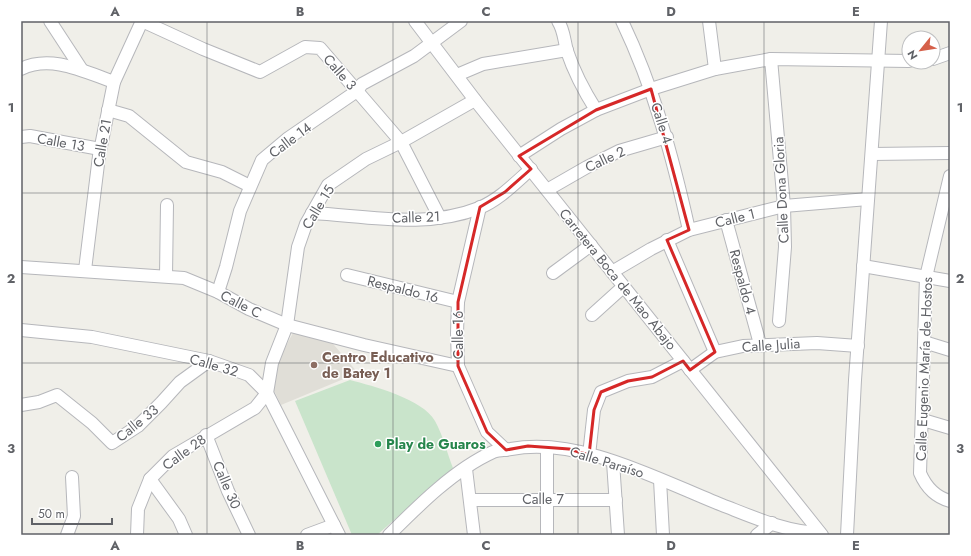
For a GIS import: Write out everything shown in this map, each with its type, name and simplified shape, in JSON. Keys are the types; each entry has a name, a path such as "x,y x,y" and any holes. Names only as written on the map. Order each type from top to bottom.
{"street":[{"path":"50,21 82,70"},
{"name":"Calle 21","path":"85,270 100,149 114,82 142,21"},
{"name":"Calle 3","path":"142,21 203,49 260,72 304,48 320,48 401,142 440,218"},
{"name":"Carretera Boca de Mao Abajo","path":"416,21 475,100 821,534"},
{"name":"Calle 14","path":"218,292 240,211 262,160 287,139 357,91 362,84 414,56 460,21"},
{"path":"558,21 562,27 567,50 582,88 596,110"},
{"name":"Calle 4","path":"622,21 651,89 667,138 689,230"},
{"path":"709,21 715,69"},
{"path":"847,535 858,346 881,21"},
{"path":"457,75 483,64 567,50"},
{"path":"520,156 561,129 596,110 651,89 715,69 771,59 901,61"},
{"name":"Calle Dona Gloria","path":"771,59 784,206 785,247 779,321"},
{"path":"21,69 26,66 52,63 82,70 114,82"},
{"name":"Calle 15","path":"267,393 272,363 286,325 298,247 306,224 328,185 366,159 401,142 475,100"},
{"path":"108,110 129,116 186,162 222,172 250,186"},
{"name":"Calle 13","path":"21,137 30,136 100,149"},
{"name":"Calle 2","path":"547,190 619,151 667,138"},
{"path":"872,154 950,153"},
{"name":"Calle 21","path":"312,213 397,220 440,218 480,207 505,192 531,169"},
{"name":"Calle Eugenio María de Hostos","path":"950,176 946,212 926,277 923,420 920,473 926,487 944,500 950,501"},
{"name":"Calle 1","path":"612,272 667,240 689,230 784,206 868,199"},
{"path":"166,276 167,205"},
{"name":"Calle 16","path":"480,207 458,302 458,366 487,432 506,450"},
{"name":"Respaldo 4","path":"726,220 760,344"},
{"path":"667,240 715,352"},
{"path":"553,273 591,245"},
{"path":"864,266 950,281"},
{"name":"Calle C","path":"21,267 85,270 190,279 249,309 286,325 364,345 458,366"},
{"name":"Respaldo 16","path":"347,275 458,302"},
{"path":"592,315 623,287"},
{"name":"Calle 32","path":"21,330 92,337 209,361 249,375 267,393 336,530"},
{"path":"924,342 950,350"},
{"name":"Calle Julia","path":"589,455 594,410 601,392 628,381 652,378 687,365 715,352 760,344 817,343 858,346"},
{"name":"Calle 33","path":"21,405 39,402 57,395 92,423 112,443 138,426 180,382 209,361"},
{"name":"Calle 28","path":"137,535 138,509 150,479 173,456 206,435 255,408 267,393"},
{"path":"923,420 950,428"},
{"name":"Calle 30","path":"206,435 228,491 249,535"},
{"name":"Calle Paraíso","path":"393,533 441,487 466,468 494,452 528,446 568,449 614,462 772,523 810,533 821,534"},
{"path":"547,447 547,535"},
{"path":"614,462 618,535"},
{"path":"466,468 474,535"},
{"path":"67,535 74,516 72,477"},
{"path":"150,479 179,519 186,535"},
{"path":"660,480 663,535"},
{"name":"Calle 7","path":"471,500 616,500"},
{"path":"757,535 772,523"},
{"path":"307,535 336,530"}],"highlighted area":[{"path":"651,89 689,230 667,240 715,352 690,370 683,361 652,377 628,381 601,392 594,410 589,455 569,449 528,446 506,450 487,432 458,366 458,302 480,207 505,192 531,169 519,156 596,110"}],"shaded area":[{"name":"Centro Educativo de Batey 1","path":"294,331 328,338 358,373 281,405 271,384 280,357"}],"green space":[{"name":"Play de Guaros","path":"350,380 397,394 420,406 429,413 440,432 453,468 377,535 352,535 295,401"}],"place":[{"name":"Centro Educativo de Batey 1","path":"314,365"},
{"name":"Play de Guaros","path":"378,444"}]}
